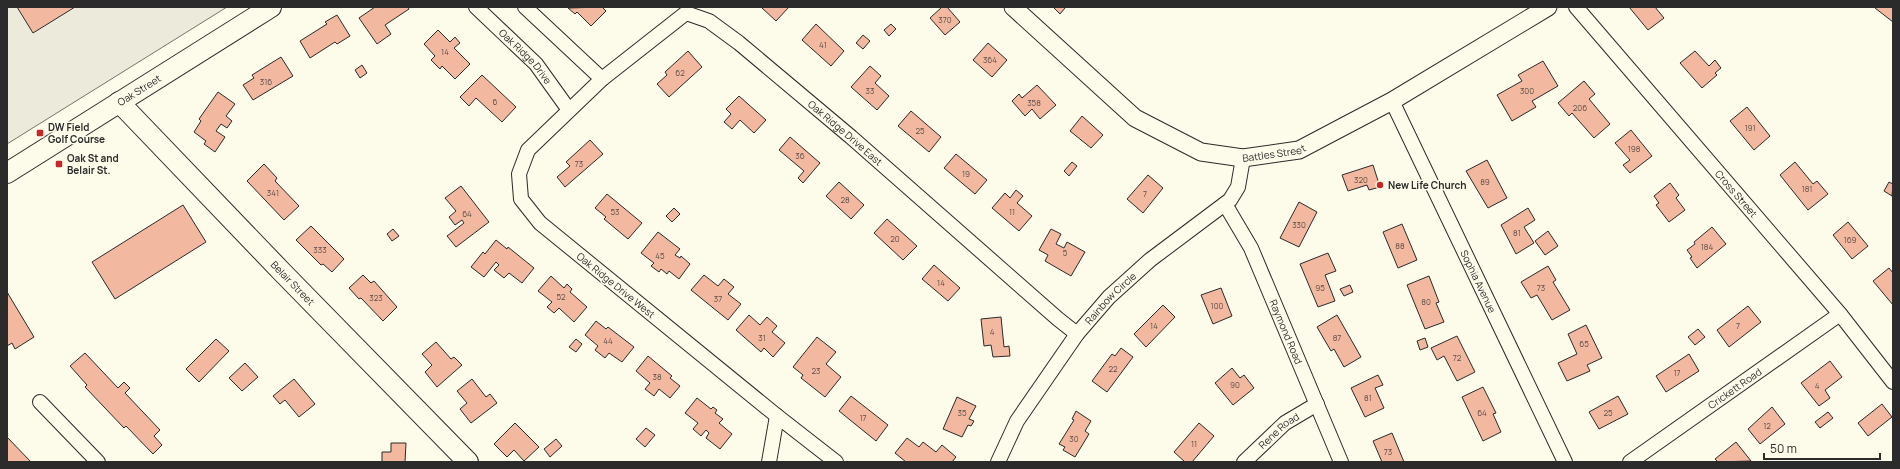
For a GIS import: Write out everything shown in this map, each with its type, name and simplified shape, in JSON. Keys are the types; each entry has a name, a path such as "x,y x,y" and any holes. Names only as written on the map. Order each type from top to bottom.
{"main road":[{"name":"Oak Street","path":"7,173 271,7"},
{"name":"Belair Street","path":"119,102 277,267 468,462"}],"street":[{"name":"Oak Ridge Drive","path":"476,7 536,64 569,110"},
{"path":"525,7 602,79"},
{"name":"Battles Street","path":"1013,7 1135,118 1201,152 1243,158 1299,150 1392,101 1548,7"},
{"name":"Cross Street","path":"1576,7 1840,314 1893,382"},
{"name":"Oak Ridge Drive East","path":"602,79 686,13 709,21 739,43 851,137 1058,320 1077,334"},
{"name":"Oak Ridge Drive West","path":"602,79 528,150 519,174 521,199 540,223 777,416 836,462"},
{"name":"Sophia Avenue","path":"1392,101 1565,462"},
{"name":"Rainbow Circle","path":"998,462 1017,421 1077,334 1109,297 1150,260 1230,200 1238,187 1243,158"},
{"name":"Raymond Road","path":"1225,204 1251,248 1341,462"},
{"name":"Crickett Road","path":"1630,462 1840,314"},
{"path":"40,402 98,462"},
{"name":"Rene Road","path":"1244,462 1285,423 1317,404"},
{"path":"769,462 777,416"}],"shaded area":[{"path":"7,7 227,7 7,144"}],"building":[{"path":"17,7 75,7 33,33"},
{"path":"375,7 408,7 409,9 385,25 391,34 377,44 359,18"},
{"path":"602,7 606,11 591,26 577,12 575,14 568,8"},
{"path":"761,7 789,7 776,21"},
{"path":"942,7 947,7 960,22 945,35 930,18"},
{"path":"1053,7 1064,7 1065,8 1060,14"},
{"path":"1629,7 1655,7 1664,18 1648,30"},
{"path":"1893,7 1893,22 1875,8"},
{"path":"337,15 350,36 337,44 335,42 310,58 300,41 327,24 325,22"},
{"path":"816,24 844,51 831,66 802,40"},
{"path":"891,24 896,29 889,36 884,30"},
{"path":"438,30 450,42 455,37 460,43 454,48 470,64 455,79 442,66 440,69 431,60 435,56 424,44"},
{"path":"863,35 870,41 863,49 856,43"},
{"path":"988,43 1007,60 992,77 973,60"},
{"path":"688,51 702,67 669,97 657,84 667,75 665,72"},
{"path":"1695,51 1709,66 1715,60 1721,68 1715,73 1717,75 1702,88 1680,63"},
{"path":"281,57 293,76 253,100 243,85 254,78 252,75"},
{"path":"1543,61 1558,86 1532,101 1536,107 1512,121 1497,95 1522,81 1518,75"},
{"path":"362,65 367,73 360,78 355,70"},
{"path":"870,66 881,76 875,83 889,96 877,110 851,87"},
{"path":"482,75 516,107 502,122 476,98 469,106 460,97"},
{"path":"1584,81 1595,94 1589,99 1610,124 1594,138 1572,113 1569,116 1558,103"},
{"path":"1037,85 1056,105 1040,119 1032,109 1025,116 1012,101 1019,94 1022,98"},
{"path":"218,92 235,104 226,116 232,121 227,128 221,124 216,131 225,137 215,152 204,144 206,141 194,132 201,121 199,119"},
{"path":"739,96 766,120 754,133 740,120 732,129 724,122 731,114 726,109"},
{"path":"1747,107 1770,136 1754,150 1730,121"},
{"path":"911,111 941,137 929,152 898,126"},
{"path":"1082,116 1103,135 1091,148 1070,131"},
{"path":"1631,130 1652,156 1630,173 1623,165 1630,160 1615,143"},
{"path":"790,137 820,163 803,183 798,178 804,171 779,150"},
{"path":"590,140 603,154 565,187 557,177 570,166 566,162"},
{"path":"956,154 987,180 975,194 944,168"},
{"path":"1487,160 1507,198 1488,208 1466,171"},
{"path":"1072,162 1077,166 1069,176 1064,171"},
{"path":"1795,162 1813,184 1817,181 1828,194 1808,210 1780,175"},
{"path":"264,164 277,178 275,181 299,206 284,220 247,181"},
{"path":"1373,165 1380,187 1369,190 1367,185 1348,191 1342,175"},
{"path":"1148,175 1163,188 1143,213 1127,199"},
{"path":"839,182 864,205 851,219 826,196"},
{"path":"1889,182 1893,184 1892,196 1884,191"},
{"path":"1670,183 1679,195 1676,198 1685,210 1669,222 1656,205 1659,203 1654,196"},
{"path":"461,186 489,222 456,247 447,236 464,223 462,220 455,225 449,217 456,211 445,198"},
{"path":"1016,190 1023,196 1017,203 1032,216 1019,231 992,208 1005,193 1010,198"},
{"path":"607,194 642,223 628,239 604,219 606,217 595,208"},
{"path":"1299,202 1317,212 1299,247 1280,238"},
{"path":"183,205 206,242 115,299 92,262"},
{"path":"674,208 680,214 672,222 666,216"},
{"path":"1528,208 1535,220 1524,227 1534,243 1516,254 1501,225"},
{"path":"887,219 917,246 903,260 874,233"},
{"path":"1848,222 1868,246 1852,259 1833,235"},
{"path":"1402,224 1417,260 1398,268 1383,232"},
{"path":"311,226 344,259 332,272 323,264 321,265 296,240"},
{"path":"1712,227 1726,244 1697,268 1690,258 1692,257 1687,250"},
{"path":"393,229 399,236 392,241 387,234"},
{"path":"1051,229 1061,234 1056,244 1064,248 1067,242 1085,252 1071,276 1045,261 1048,255 1039,250"},
{"path":"1548,231 1558,246 1545,255 1535,241"},
{"path":"658,232 680,249 675,255 680,258 681,256 690,264 679,279 669,271 667,274 661,269 659,272 651,266 654,263 641,253"},
{"path":"496,240 507,249 508,247 534,268 522,283 509,273 504,278 494,270 499,265 496,262 484,277 471,267 483,252 485,254"},
{"path":"1328,253 1336,271 1325,275 1335,301 1318,307 1300,264"},
{"path":"934,265 960,288 948,301 922,279"},
{"path":"1548,266 1556,280 1553,282 1570,310 1552,320 1537,295 1531,298 1521,282"},
{"path":"1889,268 1893,273 1893,305 1873,281"},
{"path":"363,275 371,283 374,281 397,307 383,321 349,288"},
{"path":"704,275 718,286 724,279 734,287 728,294 741,304 728,320 691,290"},
{"path":"551,276 564,288 567,284 572,289 570,292 587,307 574,322 559,308 554,313 547,307 552,302 538,291"},
{"path":"1429,276 1439,302 1436,303 1444,322 1425,329 1407,285"},
{"path":"1350,285 1353,292 1344,296 1340,289"},
{"path":"1221,288 1232,316 1213,324 1201,295"},
{"path":"7,292 34,337 15,349 12,343 7,346"},
{"path":"1163,305 1175,317 1146,347 1134,334"},
{"path":"1748,306 1761,322 1729,347 1717,330"},
{"path":"749,315 760,325 767,317 777,326 772,332 785,343 773,357 764,348 761,352 736,330"},
{"path":"1337,315 1361,357 1344,367 1334,349 1331,351 1317,327"},
{"path":"1001,317 1004,347 1009,346 1010,356 993,357 991,345 984,346 981,319"},
{"path":"596,321 606,329 608,327 634,347 622,362 609,353 605,358 595,350 598,346 585,335"},
{"path":"1586,325 1602,358 1587,365 1590,371 1567,381 1558,363 1577,354 1568,334"},
{"path":"1698,329 1705,337 1695,345 1688,337"},
{"path":"1457,336 1475,372 1457,381 1444,356 1437,360 1431,348"},
{"path":"817,337 836,352 826,364 841,377 825,397 801,378 803,375 793,367"},
{"path":"1425,338 1428,347 1420,350 1417,341"},
{"path":"216,339 229,351 199,382 186,369"},
{"path":"576,339 582,344 576,352 569,347"},
{"path":"436,342 451,359 454,357 462,365 437,387 425,372 432,365 422,354"},
{"path":"1121,348 1133,357 1107,392 1092,381 1112,354 1115,356"},
{"path":"85,353 118,388 124,382 130,388 125,393 160,430 154,436 162,445 153,454 126,426 124,428 85,387 87,385 70,366"},
{"path":"1689,354 1699,371 1666,392 1656,376"},
{"path":"648,356 672,376 670,378 680,386 670,398 659,389 654,396 645,389 650,383 636,371"},
{"path":"1830,361 1842,377 1825,390 1830,398 1819,406 1801,383"},
{"path":"245,363 258,377 242,391 229,378"},
{"path":"1232,368 1240,378 1244,375 1254,388 1233,405 1215,383"},
{"path":"1378,375 1383,385 1375,388 1384,408 1365,417 1351,388"},
{"path":"294,379 315,404 299,417 285,400 280,404 273,396"},
{"path":"472,379 486,397 490,394 497,403 471,423 460,409 467,403 457,391"},
{"path":"1483,387 1496,413 1493,414 1501,432 1483,441 1462,397"},
{"path":"851,396 888,425 876,441 839,411"},
{"path":"1618,396 1628,414 1599,429 1589,412"},
{"path":"957,397 976,406 969,419 974,421 971,426 968,425 962,437 943,429"},
{"path":"697,398 711,409 713,407 717,410 715,413 723,419 719,423 732,434 720,449 706,438 709,433 706,430 701,436 693,429 698,423 685,413"},
{"path":"1882,404 1892,417 1868,436 1858,423"},
{"path":"1772,407 1785,424 1760,444 1748,429"},
{"path":"1076,411 1091,421 1085,431 1089,434 1075,457 1063,450 1065,447 1059,444 1074,420 1072,419"},
{"path":"1828,412 1833,418 1820,428 1815,422"},
{"path":"515,423 539,447 524,461 514,450 507,457 494,444"},
{"path":"1199,423 1214,436 1192,462 1185,462 1174,452"},
{"path":"646,428 655,435 645,447 636,439"},
{"path":"1392,433 1404,462 1382,462 1373,441"},
{"path":"7,437 31,462 7,462"},
{"path":"907,438 919,447 923,442 936,452 942,445 956,457 952,462 906,462 895,453"},
{"path":"556,439 562,446 550,457 544,449"},
{"path":"1736,442 1751,461 1716,462 1717,461 1715,459"},
{"path":"391,443 406,443 405,462 382,462 382,452 391,452"}],"place":[{"name":"DW Field Golf Course","path":"40,133"},
{"name":"Oak St and Belair St.","path":"59,164"},
{"name":"New Life Church","path":"1380,185"}]}
